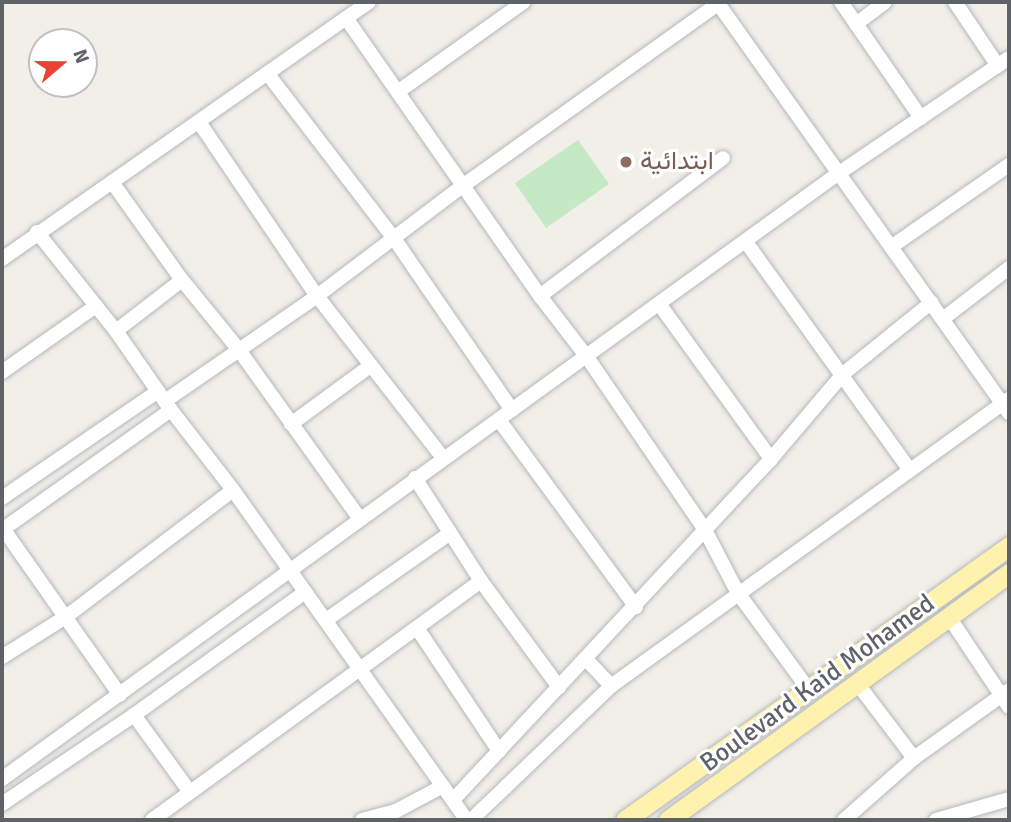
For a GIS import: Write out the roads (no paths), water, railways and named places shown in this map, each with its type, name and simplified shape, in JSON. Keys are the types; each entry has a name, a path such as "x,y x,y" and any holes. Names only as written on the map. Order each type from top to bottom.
{"main road":[{"name":"Boulevard Kaid Mohamed","path":"628,819 1009,546"},
{"name":"Boulevard Kaid Mohamed","path":"668,820 1009,573"}],"street":[{"path":"2,259 369,2"},
{"path":"399,91 524,2"},
{"path":"37,232 116,331 165,401 233,490 469,820 611,686 909,469 1007,405 891,247 719,2 464,184 317,296 165,401 2,529 67,616 120,695"},
{"path":"841,2 920,118"},
{"path":"856,24 885,2"},
{"path":"2,779 839,173 1006,61 955,2"},
{"path":"346,18 540,296 587,356 705,530 738,593 809,690"},
{"path":"267,73 393,237 512,410"},
{"path":"200,122 317,296 369,367 443,458"},
{"path":"540,296 723,158"},
{"path":"891,247 1009,165"},
{"path":"112,182 182,281 239,350 360,519"},
{"path":"746,242 909,469"},
{"path":"944,318 1009,268"},
{"path":"116,331 182,281"},
{"path":"453,800 636,607 771,459 843,374 932,302"},
{"path":"660,305 771,459"},
{"path":"2,372 96,306"},
{"path":"291,424 369,367"},
{"path":"2,498 165,401"},
{"path":"499,420 636,607"},
{"path":"415,478 481,581 559,687"},
{"path":"2,657 67,616 233,490"},
{"path":"326,620 449,534"},
{"path":"152,820 361,671 481,581"},
{"path":"2,804 134,715 305,592"},
{"path":"844,820 914,758 1006,698 949,617"},
{"path":"417,628 499,751"},
{"path":"586,659 611,686"},
{"path":"857,683 914,758"},
{"path":"134,715 190,792"},
{"path":"362,820 396,811 443,786"},
{"path":"936,820 1009,799"}],"place":[{"name":"ابتدائية","path":"626,162"}]}
